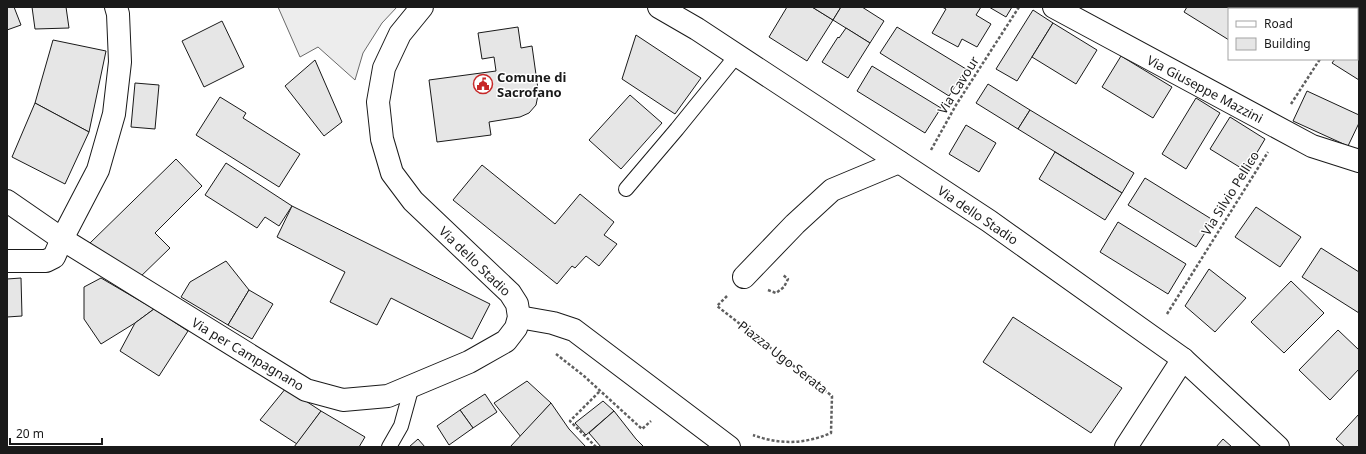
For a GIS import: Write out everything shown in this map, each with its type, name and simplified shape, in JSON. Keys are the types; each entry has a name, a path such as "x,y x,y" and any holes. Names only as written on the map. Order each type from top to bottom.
{"street":[{"path":"7,260 46,261 54,257 98,170 114,114 120,62 118,14 116,7"},
{"name":"Via dello Stadio","path":"422,7 400,34 384,68 378,102 382,139 392,173 413,201 510,293 517,304 519,317"},
{"name":"Via dello Stadio","path":"659,7 697,29 989,221 1183,359 1278,447"},
{"name":"Via Giuseppe Mazzini","path":"1054,7 1312,146 1359,161"},
{"path":"738,285 795,224 832,190 908,168"},
{"name":"Via per Campagnano","path":"7,201 62,239 306,390 343,400 388,396 470,362 506,341 516,328 519,317"},
{"path":"519,317 553,323 574,330 729,447"},
{"path":"1126,447 1183,359"}],"lane":[{"path":"626,189 678,129 737,55"},
{"path":"389,447 401,426 412,386"}],"path":[{"name":"Via Cavour","path":"908,168 956,106 1019,7"},
{"name":"Via Silvio Pellico","path":"1152,337 1274,142 1275,126 1319,60"},
{"path":"761,259 788,279 784,287 776,292 765,289"},
{"name":"Piazza Ugo Serata","path":"738,285 717,306 832,396 831,433 815,440 792,443 762,439 749,433"},
{"path":"555,353 584,376 642,429"},
{"path":"596,447 570,421 600,391"}],"shaded area":[{"path":"278,7 397,7 382,23 363,53 355,80 318,47 300,57"}],"building":[{"path":"7,7 14,7 21,25 7,30"},
{"path":"32,7 66,7 69,28 35,29"},
{"path":"787,7 812,7 833,20 807,61 769,37"},
{"path":"812,7 841,7 833,20"},
{"path":"841,7 862,7 884,21 870,43 833,20"},
{"path":"942,7 981,7 976,15 991,24 977,47 962,39 958,47 932,33 946,9"},
{"path":"989,7 1012,7 1006,17"},
{"path":"1187,7 1254,8 1228,8 1228,39 1184,12"},
{"path":"1033,10 1053,23 1017,81 996,69"},
{"path":"222,21 244,67 204,87 182,41"},
{"path":"1053,23 1097,50 1076,84 1032,57"},
{"name":"Comune di Sacrofano","path":"518,27 521,48 532,46 538,89 536,105 529,113 520,117 489,122 491,135 437,142 429,80 496,71 494,57 482,59 478,33"},
{"path":"897,27 966,69 949,96 880,53"},
{"path":"846,28 870,43 848,78 822,62 838,37 839,38"},
{"path":"636,35 701,78 675,114 622,79"},
{"path":"1359,38 1359,80 1332,63 1334,60 1358,60"},
{"path":"53,40 106,51 89,132 35,103"},
{"path":"1121,56 1172,87 1153,118 1102,87"},
{"path":"315,60 342,122 324,136 285,86"},
{"path":"872,66 941,108 925,133 857,91"},
{"path":"135,83 159,85 155,129 131,127"},
{"path":"988,84 1030,110 1018,129 976,103"},
{"path":"1307,91 1359,115 1359,123 1348,146 1293,121"},
{"path":"630,95 662,123 621,169 589,140"},
{"path":"220,97 246,113 243,118 300,154 279,187 196,135"},
{"path":"1196,98 1220,113 1186,169 1162,154"},
{"path":"35,103 89,132 65,184 12,157"},
{"path":"1030,110 1134,173 1122,193 1018,129"},
{"path":"1230,117 1265,139 1246,171 1210,149"},
{"path":"966,125 996,143 979,172 949,154"},
{"path":"1055,152 1122,193 1105,220 1039,179"},
{"path":"176,159 202,186 155,233 170,248 137,280 89,244"},
{"path":"226,163 292,206 279,226 265,217 257,228 205,195"},
{"path":"482,165 555,224 580,194 614,222 604,235 617,244 599,266 586,256 575,268 572,266 557,284 453,200"},
{"path":"1145,178 1213,220 1196,247 1128,205"},
{"path":"292,206 490,304 472,339 391,298 377,325 330,302 345,272 277,237"},
{"path":"1256,207 1301,237 1280,267 1235,237"},
{"path":"1118,222 1186,264 1168,294 1100,252"},
{"path":"1321,248 1359,272 1359,313 1302,277"},
{"path":"226,261 249,290 228,325 181,297 190,282"},
{"path":"1209,269 1246,298 1215,332 1185,306"},
{"path":"21,278 22,316 7,317 7,279"},
{"path":"101,278 154,309 135,323 101,344 84,319 84,287"},
{"path":"1291,281 1324,313 1284,353 1251,322"},
{"path":"249,290 273,304 252,339 228,325"},
{"path":"154,309 188,331 159,376 120,351 135,323"},
{"path":"1013,317 1122,388 1091,433 983,362"},
{"path":"1338,330 1359,350 1359,369 1330,400 1299,370"},
{"path":"527,381 551,403 521,437 494,403"},
{"path":"286,388 321,411 297,444 260,420"},
{"path":"485,394 497,412 473,428 460,410"},
{"path":"603,401 614,411 586,435 575,423"},
{"path":"551,403 569,429 586,447 510,447"},
{"path":"460,410 473,428 449,445 437,426"},
{"path":"321,411 365,437 359,447 294,447"},
{"path":"614,411 644,447 601,447 589,433"},
{"path":"1359,414 1359,447 1345,447 1336,439"},
{"path":"418,439 425,447 409,447"},
{"path":"1223,439 1232,447 1216,447"}],"place":[{"name":"Comune di Sacrofano","path":"483,84"}]}
